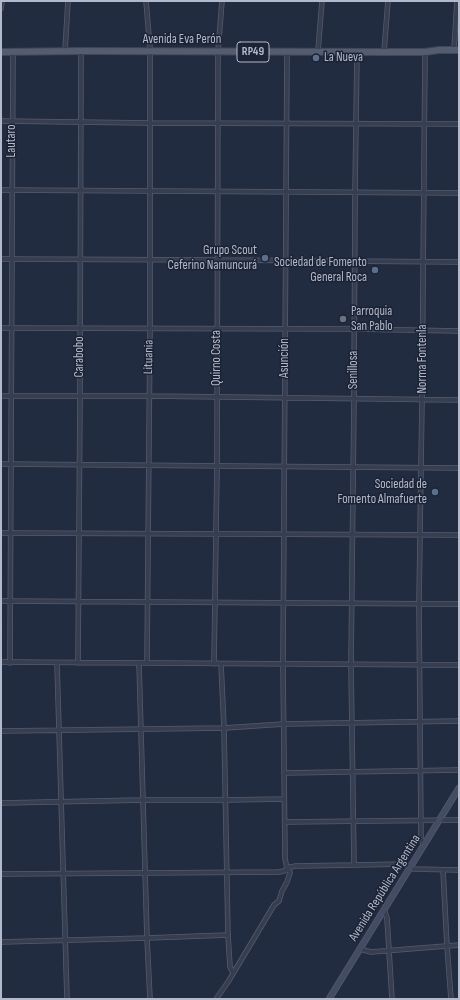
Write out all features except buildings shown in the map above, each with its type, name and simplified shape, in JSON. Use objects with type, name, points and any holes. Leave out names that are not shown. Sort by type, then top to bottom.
[{"type":"main road","name":"Avenida Eva Perón","points":[[1,52],[425,52],[456,50]]},
{"type":"main road","name":"Avenida República Argentina","points":[[329,999],[459,788]]},
{"type":"street","points":[[1,9],[2,1]]},
{"type":"street","points":[[65,51],[68,1]]},
{"type":"street","name":"Lituania","points":[[146,1],[149,51],[150,328],[147,663]]},
{"type":"street","name":"Quirno Costa","points":[[214,664],[217,466],[218,52],[222,1]]},
{"type":"street","points":[[318,52],[322,1]]},
{"type":"street","points":[[384,52],[388,1]]},
{"type":"street","points":[[456,50],[457,1]]},
{"type":"street","name":"Carabobo","points":[[78,663],[81,51]]},
{"type":"street","name":"Lautaro","points":[[10,662],[13,52]]},
{"type":"street","name":"Asunción","points":[[233,974],[274,906],[279,901],[290,873],[287,869],[285,858],[283,664],[287,52]]},
{"type":"street","name":"Senillosa","points":[[354,865],[351,665],[355,261],[354,192],[357,52]]},
{"type":"street","name":"Norma Fontenla","points":[[424,846],[421,838],[420,536],[425,52]]},
{"type":"street","points":[[1,121],[218,124],[459,124]]},
{"type":"street","points":[[1,190],[459,193]]},
{"type":"street","points":[[1,259],[459,262]]},
{"type":"street","points":[[1,328],[354,329],[459,331]]},
{"type":"street","points":[[1,396],[149,396],[459,400]]},
{"type":"street","points":[[1,464],[459,468]]},
{"type":"street","points":[[1,533],[459,536]]},
{"type":"street","points":[[1,601],[459,604]]},
{"type":"street","points":[[1,662],[459,665]]},
{"type":"street","points":[[57,663],[67,999]]},
{"type":"street","points":[[139,663],[150,999]]},
{"type":"street","points":[[216,999],[233,974],[230,967],[228,935],[226,800],[221,664]]},
{"type":"street","points":[[1,731],[224,728],[284,724],[459,721]]},
{"type":"street","points":[[284,773],[459,770]]},
{"type":"street","points":[[1,803],[284,799]]},
{"type":"street","points":[[285,822],[459,820]]},
{"type":"street","points":[[1,874],[279,872],[296,866],[404,864],[414,869],[459,870]]},
{"type":"street","points":[[443,870],[451,999]]},
{"type":"street","points":[[384,909],[387,918],[392,999]]},
{"type":"street","points":[[1,942],[228,935]]},
{"type":"street","points":[[360,949],[371,952],[459,945]]},
{"type":"place","name":"La Nueva","points":[[316,58]]},
{"type":"place","name":"Grupo Scout Ceferino Namuncurá","points":[[265,258]]},
{"type":"place","name":"Sociedad de Fomento General Roca","points":[[375,270]]},
{"type":"place","name":"Parroquia San Pablo","points":[[343,319]]},
{"type":"place","name":"Sociedad de Fomento Almafuerte","points":[[435,492]]}]
